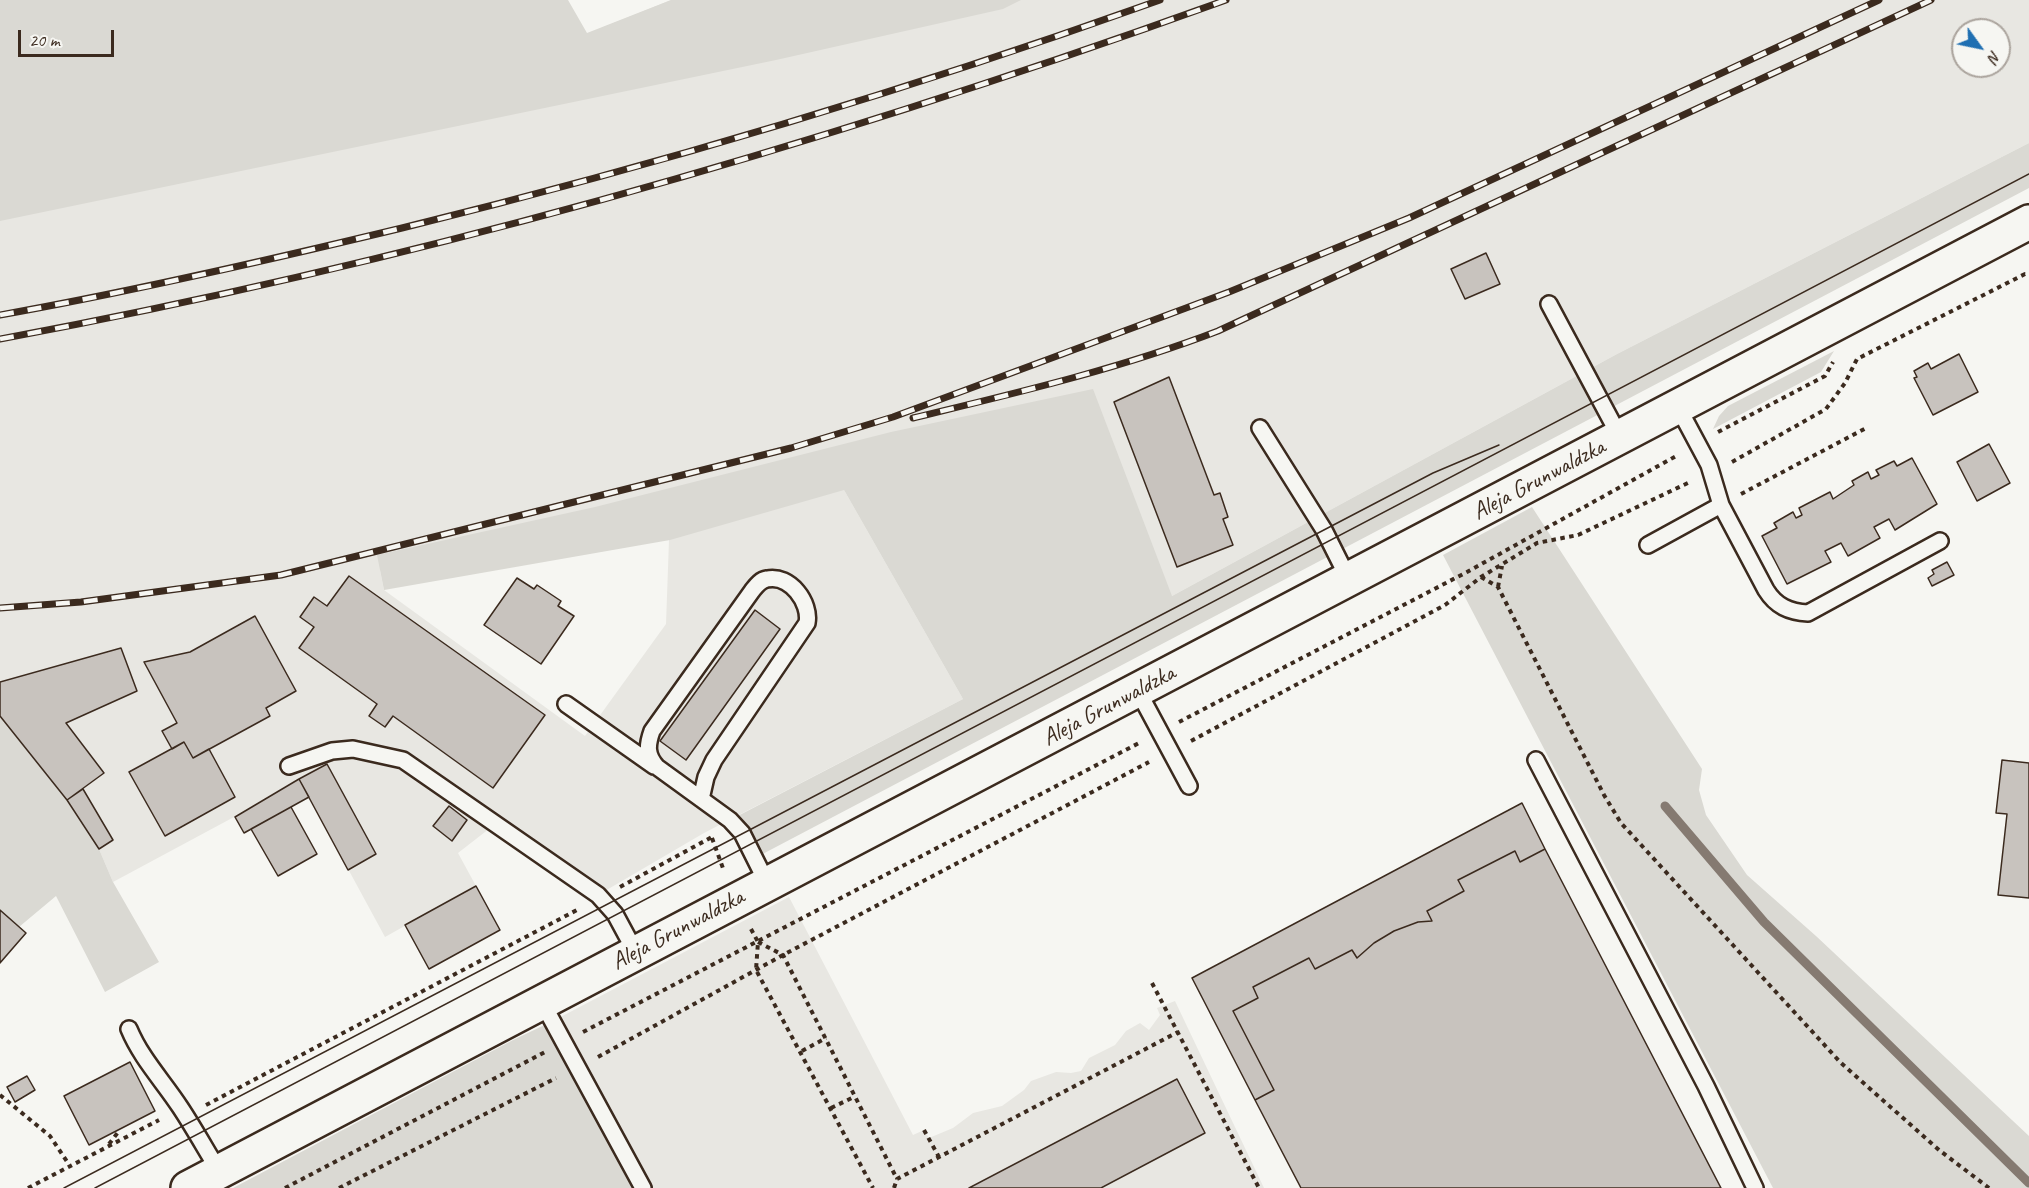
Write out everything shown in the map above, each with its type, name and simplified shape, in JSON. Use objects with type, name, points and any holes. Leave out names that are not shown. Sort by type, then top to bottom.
[{"type":"main road","name":"Aleja Grunwaldzka","points":[[188,1188],[2029,222]]},
{"type":"lane","points":[[1549,304],[1620,437]]},
{"type":"lane","points":[[1678,407],[1711,472],[1721,505],[1772,600],[1797,613],[1808,613],[1940,542]]},
{"type":"lane","points":[[1260,428],[1324,530],[1350,580]]},
{"type":"lane","points":[[1648,545],[1721,505]]},
{"type":"lane","points":[[657,767],[648,752],[652,730],[752,591],[761,581],[769,578],[793,588],[805,601],[810,611],[807,622],[714,760],[706,777],[701,799]]},
{"type":"lane","points":[[1138,691],[1189,786]]},
{"type":"lane","points":[[566,704],[701,799],[742,833],[767,883]]},
{"type":"lane","points":[[288,766],[332,751],[353,749],[403,760],[600,897],[615,914],[636,953]]},
{"type":"lane","points":[[1536,760],[1706,1086],[1755,1188]]},
{"type":"lane","points":[[542,1002],[644,1188]]},
{"type":"lane","points":[[129,1029],[163,1087],[184,1114],[219,1171]]},
{"type":"path","points":[[1181,746],[1445,605],[1481,577],[1537,543],[1578,536],[1711,472],[1826,409],[1845,383],[1857,359],[1977,296],[2029,274]]},
{"type":"path","points":[[285,1188],[1467,572],[1698,443],[1825,376]]},
{"type":"path","points":[[1736,497],[1868,427]]},
{"type":"path","points":[[1498,587],[1502,566]]},
{"type":"path","points":[[1481,577],[1498,587],[1604,795],[1621,823],[1841,1063],[1939,1150],[1989,1188]]},
{"type":"path","points":[[339,1188],[579,1067],[783,955],[1150,761]]},
{"type":"path","points":[[28,1188],[155,1121],[198,1110],[712,837]]},
{"type":"path","points":[[758,942],[783,955],[897,1179]]},
{"type":"path","points":[[758,942],[756,970],[802,1051],[873,1188]]},
{"type":"path","points":[[1152,983],[1259,1188]]},
{"type":"path","points":[[894,1188],[897,1179],[1178,1032]]},
{"type":"path","points":[[802,1051],[826,1038]]},
{"type":"path","points":[[0,1095],[50,1136],[70,1166]]},
{"type":"path","points":[[831,1108],[854,1096]]},
{"type":"path","points":[[924,1130],[939,1157]]},
{"type":"path","points":[[107,1147],[119,1131]]},
{"type":"shaded area","points":[[0,0],[568,0],[587,33],[671,0],[1021,0],[1003,9],[776,60],[0,221]]},
{"type":"shaded area","points":[[671,0],[2029,0],[2029,143],[1617,354],[1172,596],[844,490],[963,699],[704,833],[598,895],[494,825],[458,853],[476,886],[385,937],[309,797],[244,833],[234,817],[113,882],[99,849],[67,800],[0,716],[0,193],[390,113]],"holes":[[[669,540],[666,624],[585,736],[384,590],[380,570]]]},
{"type":"shaded area","points":[[2029,143],[2029,188],[755,858],[730,820],[963,699],[844,490],[670,540],[384,590],[377,555],[595,507],[891,432],[1093,389],[1172,596],[1617,354]]},
{"type":"shaded area","points":[[1834,351],[1821,372],[1713,429],[1719,416],[1728,406]]},
{"type":"shaded area","points":[[1532,507],[1702,769],[1699,790],[1706,815],[1747,875],[1816,936],[2029,1136],[2029,1188],[1773,1188],[1443,555]]},
{"type":"shaded area","points":[[0,716],[67,800],[99,849],[113,882],[159,962],[105,992],[56,896],[19,927],[0,910]]},
{"type":"shaded area","points":[[789,897],[913,1135],[924,1130],[929,1138],[953,1128],[973,1113],[1002,1106],[1024,1090],[1031,1081],[1056,1072],[1081,1071],[1089,1058],[1115,1045],[1126,1031],[1140,1023],[1149,1030],[1160,1015],[1157,1008],[1175,1001],[1264,1188],[643,1188],[553,1021]]},
{"type":"shaded area","points":[[553,1021],[643,1188],[233,1188],[513,1040]]},
{"type":"building","points":[[1486,253],[1500,284],[1465,299],[1451,269]]},
{"type":"building","points":[[1959,354],[1978,392],[1933,415],[1914,378],[1917,377],[1914,371],[1928,363],[1931,369]]},
{"type":"building","points":[[1169,377],[1214,495],[1220,493],[1228,517],[1223,519],[1233,545],[1177,567],[1114,402]]},
{"type":"building","points":[[1989,444],[2010,483],[1977,501],[1957,462]]},
{"type":"building","points":[[1912,458],[1937,504],[1895,530],[1889,519],[1874,527],[1880,538],[1848,556],[1841,543],[1825,551],[1831,562],[1787,584],[1762,536],[1777,528],[1774,523],[1793,512],[1796,518],[1802,515],[1799,508],[1830,492],[1833,499],[1854,485],[1852,481],[1868,472],[1871,479],[1879,475],[1876,470],[1894,461],[1897,466]]},
{"type":"building","points":[[1947,562],[1954,575],[1932,586],[1928,578],[1934,574],[1932,570]]},
{"type":"building","points":[[349,576],[545,715],[493,788],[393,716],[385,727],[369,716],[377,704],[299,648],[314,627],[300,617],[314,597],[327,606]]},
{"type":"building","points":[[517,578],[534,589],[537,585],[561,601],[558,606],[574,616],[541,664],[484,625]]},
{"type":"building","points":[[755,610],[780,629],[686,760],[660,741]]},
{"type":"building","points":[[255,616],[296,691],[266,708],[270,716],[193,758],[184,742],[172,749],[162,731],[177,723],[144,662],[190,652]]},
{"type":"building","points":[[121,648],[137,691],[66,723],[104,773],[67,800],[0,716],[0,682]]},
{"type":"building","points":[[184,742],[193,758],[209,749],[235,797],[165,836],[129,772]]},
{"type":"building","points":[[2002,760],[2029,763],[2029,898],[1998,895],[2007,814],[1996,813]]},
{"type":"building","points":[[327,764],[376,854],[348,870],[299,779]]},
{"type":"building","points":[[299,779],[309,797],[244,833],[235,817]]},
{"type":"building","points":[[83,789],[113,840],[99,849],[67,800]]},
{"type":"building","points":[[1522,803],[1545,849],[1520,862],[1515,851],[1458,880],[1464,891],[1427,911],[1432,921],[1418,922],[1394,931],[1374,943],[1357,958],[1352,950],[1315,969],[1309,958],[1253,987],[1258,998],[1233,1011],[1274,1090],[1255,1100],[1192,978]]},
{"type":"building","points":[[449,806],[467,820],[452,841],[433,826]]},
{"type":"building","points":[[291,807],[317,854],[278,876],[251,829]]},
{"type":"building","points":[[1545,849],[1721,1188],[1301,1188],[1255,1100],[1274,1090],[1233,1011],[1258,998],[1253,987],[1309,958],[1315,969],[1352,950],[1357,958],[1374,943],[1394,931],[1418,922],[1432,921],[1427,911],[1464,891],[1458,880],[1515,851],[1520,862]]},
{"type":"building","points":[[476,886],[500,930],[429,969],[405,925]]},
{"type":"building","points":[[0,910],[26,933],[0,963]]},
{"type":"building","points":[[130,1062],[155,1111],[89,1145],[64,1096]]},
{"type":"building","points":[[27,1076],[35,1090],[15,1102],[7,1087]]},
{"type":"building","points":[[1177,1079],[1205,1133],[1101,1188],[969,1188]]},
{"type":"waterway","points":[[1665,806],[1764,922],[2029,1183]]},
{"type":"tram line","points":[[95,1188],[2029,174]]},
{"type":"tram line","points":[[64,1188],[1433,473],[1499,445]]},
{"type":"railway","points":[[0,315],[101,296],[252,263],[402,228],[594,178],[879,95],[1160,0]]},
{"type":"railway","points":[[0,339],[312,274],[620,195],[925,103],[1226,0]]},
{"type":"railway","points":[[0,608],[81,602],[281,575],[791,448],[893,417],[1229,292],[1409,218],[1879,0]]},
{"type":"railway","points":[[913,418],[1105,369],[1218,331],[1931,0]]}]
